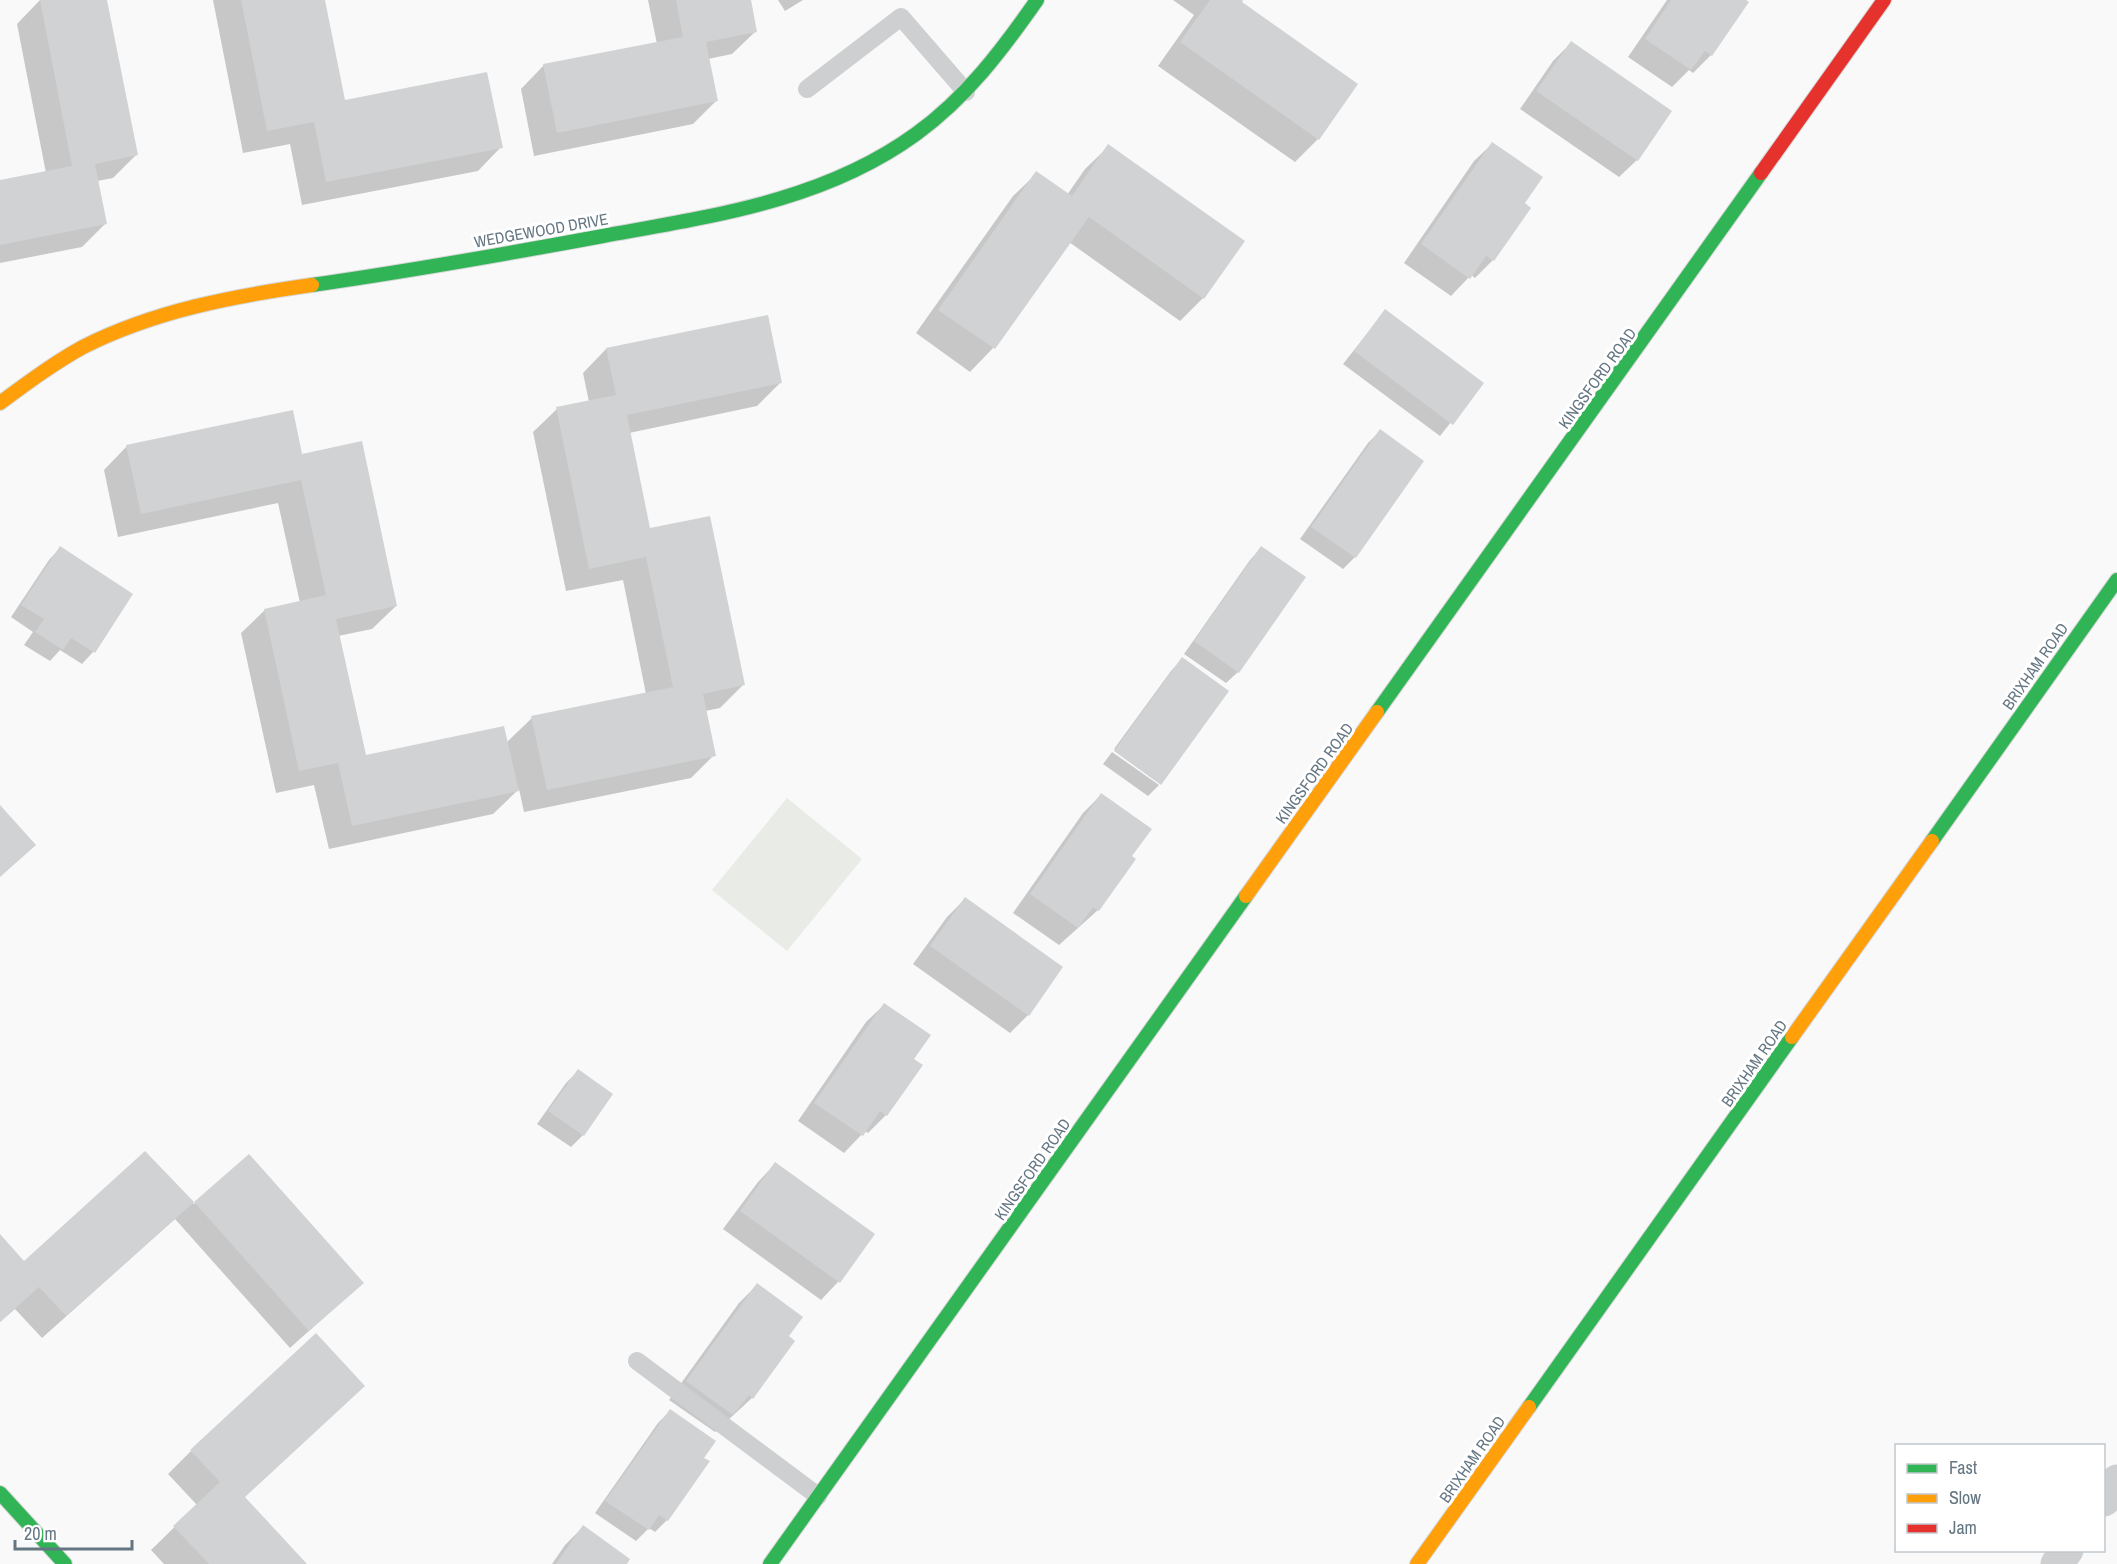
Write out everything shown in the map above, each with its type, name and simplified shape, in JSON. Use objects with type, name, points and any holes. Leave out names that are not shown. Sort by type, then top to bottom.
[{"type":"street","name":"WEDGEWOOD DRIVE","points":[[0,403],[51,365],[78,350],[129,326],[182,308],[232,296],[375,276],[561,244],[758,207],[807,192],[857,171],[915,135],[966,92],[994,62],[1037,0]]},
{"type":"street","name":"KINGSFORD ROAD","points":[[770,1564],[1884,0]]},
{"type":"street","name":"BRIXHAM ROAD","points":[[1417,1564],[2117,580]]},
{"type":"street","points":[[2105,1497],[2117,1481]]},
{"type":"street","points":[[0,1493],[65,1564]]},
{"type":"street","points":[[2057,1564],[2066,1552]]},
{"type":"lane","points":[[807,89],[902,16],[966,92]]},
{"type":"lane","points":[[637,1361],[818,1496]]},
{"type":"shaded area","points":[[787,798],[862,859],[787,951],[712,890]]},
{"type":"building","points":[[40,0],[107,0],[138,155],[95,164],[107,224],[0,245],[0,180],[72,166]]},
{"type":"building","points":[[241,0],[325,0],[345,100],[487,72],[503,148],[326,182],[314,122],[267,131]]},
{"type":"building","points":[[676,0],[751,0],[757,32],[706,42],[718,101],[557,133],[543,64],[683,37]]},
{"type":"building","points":[[1210,0],[1243,0],[1242,2],[1358,84],[1319,140],[1180,42]]},
{"type":"building","points":[[1671,0],[1746,0],[1749,2],[1712,56],[1705,51],[1691,70],[1645,39]]},
{"type":"building","points":[[1571,41],[1672,111],[1638,161],[1536,91]]},
{"type":"building","points":[[1492,142],[1543,177],[1525,203],[1531,208],[1494,261],[1486,256],[1470,279],[1421,244]]},
{"type":"building","points":[[1108,144],[1245,241],[1204,299],[1089,217],[995,349],[938,310],[1036,171],[1072,196]]},
{"type":"building","points":[[1385,309],[1484,383],[1453,425],[1354,351]]},
{"type":"building","points":[[768,315],[782,383],[627,415],[650,528],[710,516],[745,685],[703,694],[716,756],[547,790],[531,716],[673,687],[646,557],[589,569],[556,407],[616,395],[606,348]]},
{"type":"building","points":[[293,410],[302,454],[362,441],[397,606],[336,619],[366,755],[504,726],[519,791],[352,826],[338,763],[299,771],[264,609],[326,595],[301,480],[141,514],[126,445]]},
{"type":"building","points":[[1380,429],[1424,461],[1356,558],[1311,527]]},
{"type":"building","points":[[60,546],[133,594],[95,653],[71,638],[63,650],[35,632],[44,619],[21,605]]},
{"type":"building","points":[[1261,546],[1306,577],[1239,673],[1194,641]]},
{"type":"building","points":[[1182,657],[1229,691],[1161,785],[1114,751]]},
{"type":"building","points":[[1101,793],[1152,829],[1132,856],[1136,859],[1099,911],[1093,907],[1078,928],[1030,894]]},
{"type":"building","points":[[0,805],[36,845],[0,877]]},
{"type":"building","points":[[965,897],[1063,967],[1029,1016],[930,946]]},
{"type":"building","points":[[884,1003],[931,1035],[914,1059],[923,1065],[887,1116],[880,1111],[863,1136],[814,1103]]},
{"type":"building","points":[[578,1069],[613,1094],[584,1136],[548,1111]]},
{"type":"building","points":[[145,1151],[194,1202],[66,1316],[39,1287],[0,1322],[0,1234],[24,1261]]},
{"type":"building","points":[[249,1154],[364,1283],[309,1331],[194,1202]]},
{"type":"building","points":[[775,1162],[875,1234],[840,1283],[740,1211]]},
{"type":"building","points":[[757,1283],[803,1317],[789,1336],[795,1341],[753,1399],[749,1395],[733,1415],[686,1381]]},
{"type":"building","points":[[316,1333],[365,1386],[245,1497],[307,1564],[209,1564],[173,1526],[220,1482],[190,1450]]},
{"type":"building","points":[[670,1409],[716,1441],[704,1458],[710,1461],[668,1521],[659,1515],[649,1530],[605,1501]]},
{"type":"building","points":[[583,1525],[630,1559],[627,1564],[556,1564]]},
{"type":"traffic: fast","points":[[312,285],[458,262],[726,213],[766,203],[844,175],[881,157],[916,134],[951,105],[997,55],[1037,0]]},
{"type":"traffic: fast","points":[[1377,712],[1761,173]]},
{"type":"traffic: fast","points":[[1932,841],[2117,580]]},
{"type":"traffic: fast","points":[[770,1564],[1246,896]]},
{"type":"traffic: fast","points":[[1529,1407],[1792,1037]]},
{"type":"traffic: fast","points":[[0,1493],[65,1564]]},
{"type":"traffic: slow","points":[[0,403],[72,353],[110,334],[166,314],[194,307],[253,294],[312,285]]},
{"type":"traffic: slow","points":[[1246,896],[1377,712]]},
{"type":"traffic: slow","points":[[1792,1037],[1932,841]]},
{"type":"traffic: slow","points":[[1417,1564],[1529,1407]]},
{"type":"traffic: jam","points":[[1761,173],[1884,0]]}]
